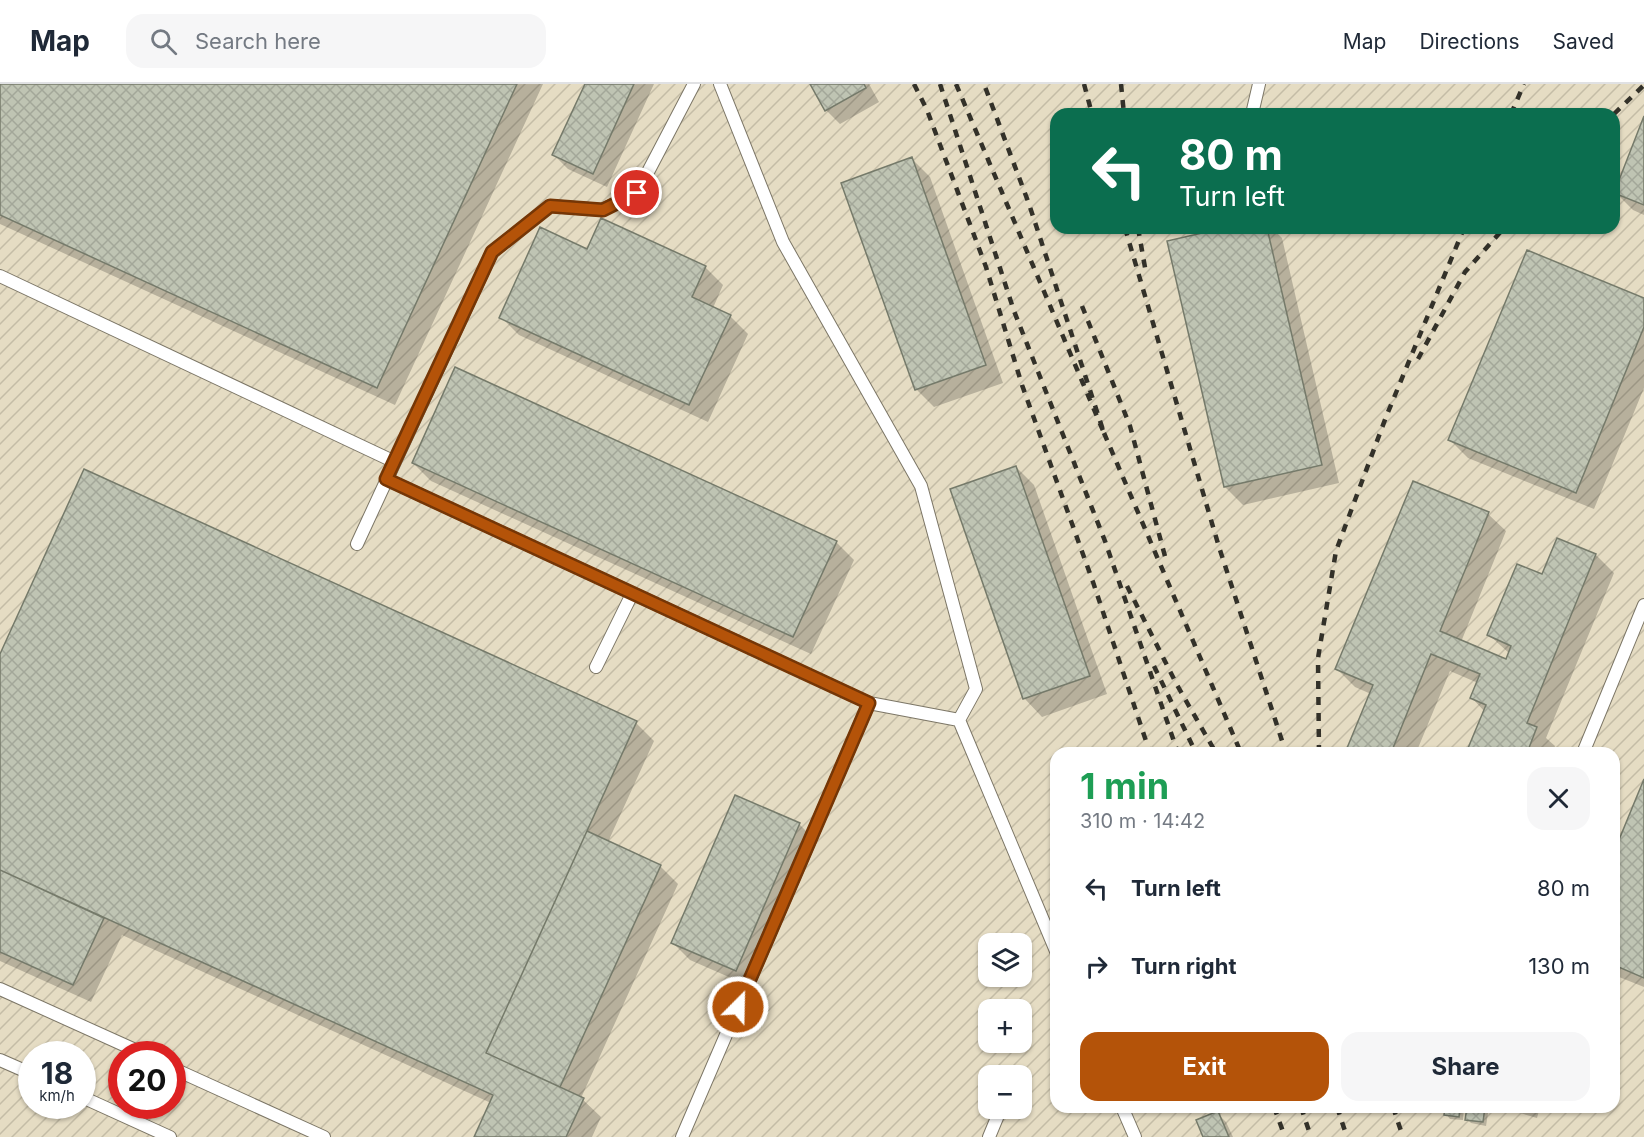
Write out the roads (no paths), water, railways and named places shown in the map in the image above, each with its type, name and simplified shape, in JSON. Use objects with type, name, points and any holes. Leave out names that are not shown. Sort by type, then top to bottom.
[{"type":"lane","points":[[357,544],[492,252],[550,206],[603,210],[637,193],[694,84]]},
{"type":"lane","points":[[720,84],[783,242],[921,486],[976,689],[959,720]]},
{"type":"lane","points":[[1253,108],[1259,84]]},
{"type":"lane","points":[[0,276],[395,462]]},
{"type":"lane","points":[[386,479],[869,703],[959,720]]},
{"type":"lane","points":[[596,667],[632,594]]},
{"type":"lane","points":[[1585,747],[1644,605]]},
{"type":"lane","points":[[682,1137],[869,703]]},
{"type":"lane","points":[[959,720],[1050,937]]},
{"type":"lane","points":[[0,988],[116,1041]]},
{"type":"lane","points":[[0,1060],[18,1068]]},
{"type":"lane","points":[[186,1074],[324,1137]]},
{"type":"lane","points":[[96,1103],[170,1137]]},
{"type":"lane","points":[[1125,1113],[1135,1137]]},
{"type":"lane","points":[[989,1137],[996,1119]]},
{"type":"railway","points":[[914,84],[927,110],[986,267],[1022,385],[1093,582],[1148,747]]},
{"type":"railway","points":[[940,84],[1014,311],[1105,541],[1176,747]]},
{"type":"railway","points":[[956,84],[1104,433],[1029,204],[984,84]]},
{"type":"railway","points":[[1084,84],[1090,108]]},
{"type":"railway","points":[[1121,84],[1123,108]]},
{"type":"railway","points":[[1514,108],[1524,84]]},
{"type":"railway","points":[[1620,108],[1644,85]]},
{"type":"railway","points":[[1127,234],[1219,547],[1284,747]]},
{"type":"railway","points":[[1139,234],[1146,273]]},
{"type":"railway","points":[[1319,747],[1318,658],[1336,551],[1386,417],[1462,234]]},
{"type":"railway","points":[[1418,359],[1465,272],[1499,234]]},
{"type":"railway","points":[[1082,306],[1130,426],[1166,560]]},
{"type":"railway","points":[[1104,433],[1238,747]]},
{"type":"railway","points":[[1127,586],[1177,685],[1213,747]]},
{"type":"railway","points":[[1154,666],[1193,747]]},
{"type":"railway","points":[[1276,1113],[1285,1137]]},
{"type":"railway","points":[[1303,1113],[1311,1137]]},
{"type":"railway","points":[[1339,1113],[1347,1137]]},
{"type":"railway","points":[[1395,1113],[1403,1137]]}]
